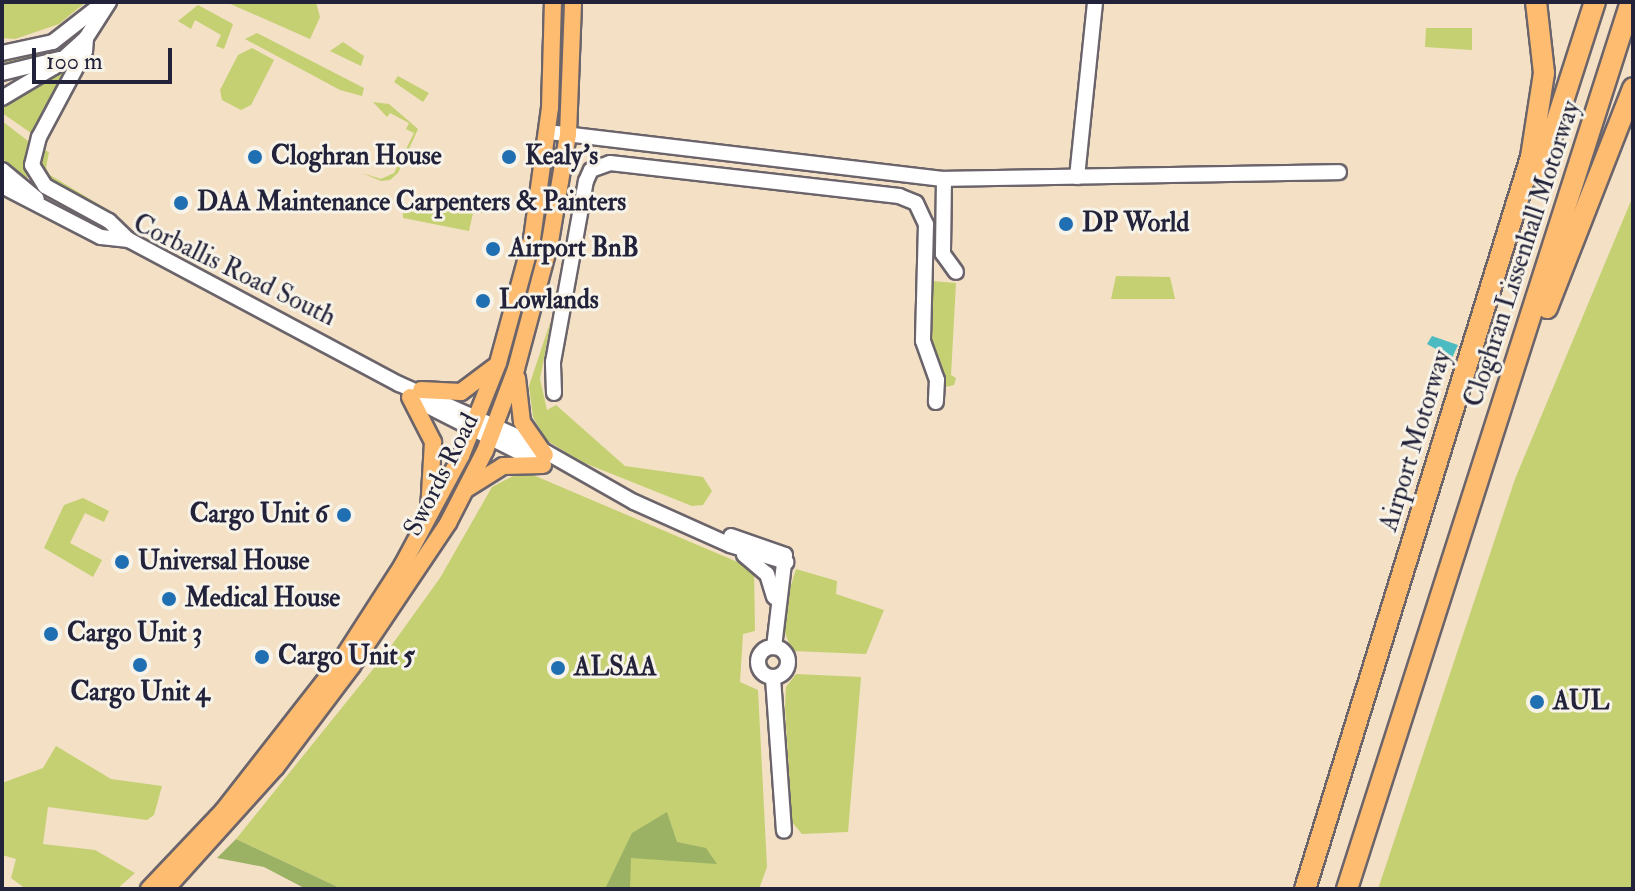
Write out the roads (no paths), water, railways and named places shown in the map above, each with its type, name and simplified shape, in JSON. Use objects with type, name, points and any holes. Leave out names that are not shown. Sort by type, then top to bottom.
[{"type":"highway","name":"Airport Motorway","points":[[1305,889],[1400,593],[1416,525],[1531,157],[1544,73],[1536,2]]},
{"type":"highway","name":"Cloghran Lissenhall Motorway","points":[[1400,593],[1595,2]]},
{"type":"highway","name":"Cloghran Lissenhall Motorway","points":[[1465,522],[1631,2]]},
{"type":"highway","points":[[1347,889],[1465,522],[1633,88]]},
{"type":"main road","name":"Swords Road","points":[[149,889],[223,811],[307,707],[370,618],[428,521],[474,425],[498,363],[526,266],[548,132],[553,2]]},
{"type":"main road","name":"Swords Road","points":[[166,889],[318,714],[420,566],[467,489],[516,369],[550,242],[568,134],[573,2]]},
{"type":"main road","points":[[428,521],[433,442],[410,390],[469,389],[498,363]]},
{"type":"main road","points":[[467,489],[503,466],[544,460],[522,422],[516,369]]},
{"type":"street","points":[[1077,177],[1095,2]]},
{"type":"street","points":[[102,5],[86,38],[85,51],[39,137],[32,165],[45,186],[109,221],[129,240]]},
{"type":"street","points":[[2,53],[53,42],[102,5]]},
{"type":"street","points":[[2,98],[35,82],[86,38]]},
{"type":"street","points":[[2,73],[64,58]]},
{"type":"street","points":[[548,132],[944,179],[1339,172]]},
{"type":"street","points":[[554,393],[553,362],[586,181],[591,170],[610,163],[899,196],[916,203],[926,224],[923,341],[937,380],[936,402]]},
{"type":"street","points":[[2,170],[45,209]]},
{"type":"street","points":[[944,179],[943,254],[956,272]]},
{"type":"street","name":"Corballis Road South","points":[[2,186],[101,237],[129,240],[544,460],[710,533]]},
{"type":"street","points":[[710,533],[767,574],[775,606]]},
{"type":"street","points":[[710,533],[778,548],[786,562],[775,606],[774,647],[788,661],[786,671],[773,678],[764,675],[757,662],[761,652],[774,647]]},
{"type":"street","points":[[730,545],[786,562]]},
{"type":"street","points":[[773,678],[784,831]]},
{"type":"water","points":[[1432,336],[1458,345],[1452,358],[1427,344]]},
{"type":"place","name":"Cloghran House","points":[[255,157]]},
{"type":"place","name":"Kealy’s","points":[[509,157]]},
{"type":"place","name":"DAA Maintenance Carpenters & Painters","points":[[181,203]]},
{"type":"place","name":"DP World","points":[[1066,224]]},
{"type":"place","name":"Airport BnB","points":[[493,249]]},
{"type":"place","name":"Lowlands","points":[[483,301]]},
{"type":"place","name":"Cargo Unit 6","points":[[344,515]]},
{"type":"place","name":"Universal House","points":[[122,562]]},
{"type":"place","name":"Medical House","points":[[169,599]]},
{"type":"place","name":"Cargo Unit 3","points":[[51,634]]},
{"type":"place","name":"Cargo Unit 5","points":[[262,657]]},
{"type":"place","name":"Cargo Unit 4","points":[[140,665]]},
{"type":"place","name":"ALSAA","points":[[558,668]]},
{"type":"place","name":"AUL","points":[[1537,702]]}]
